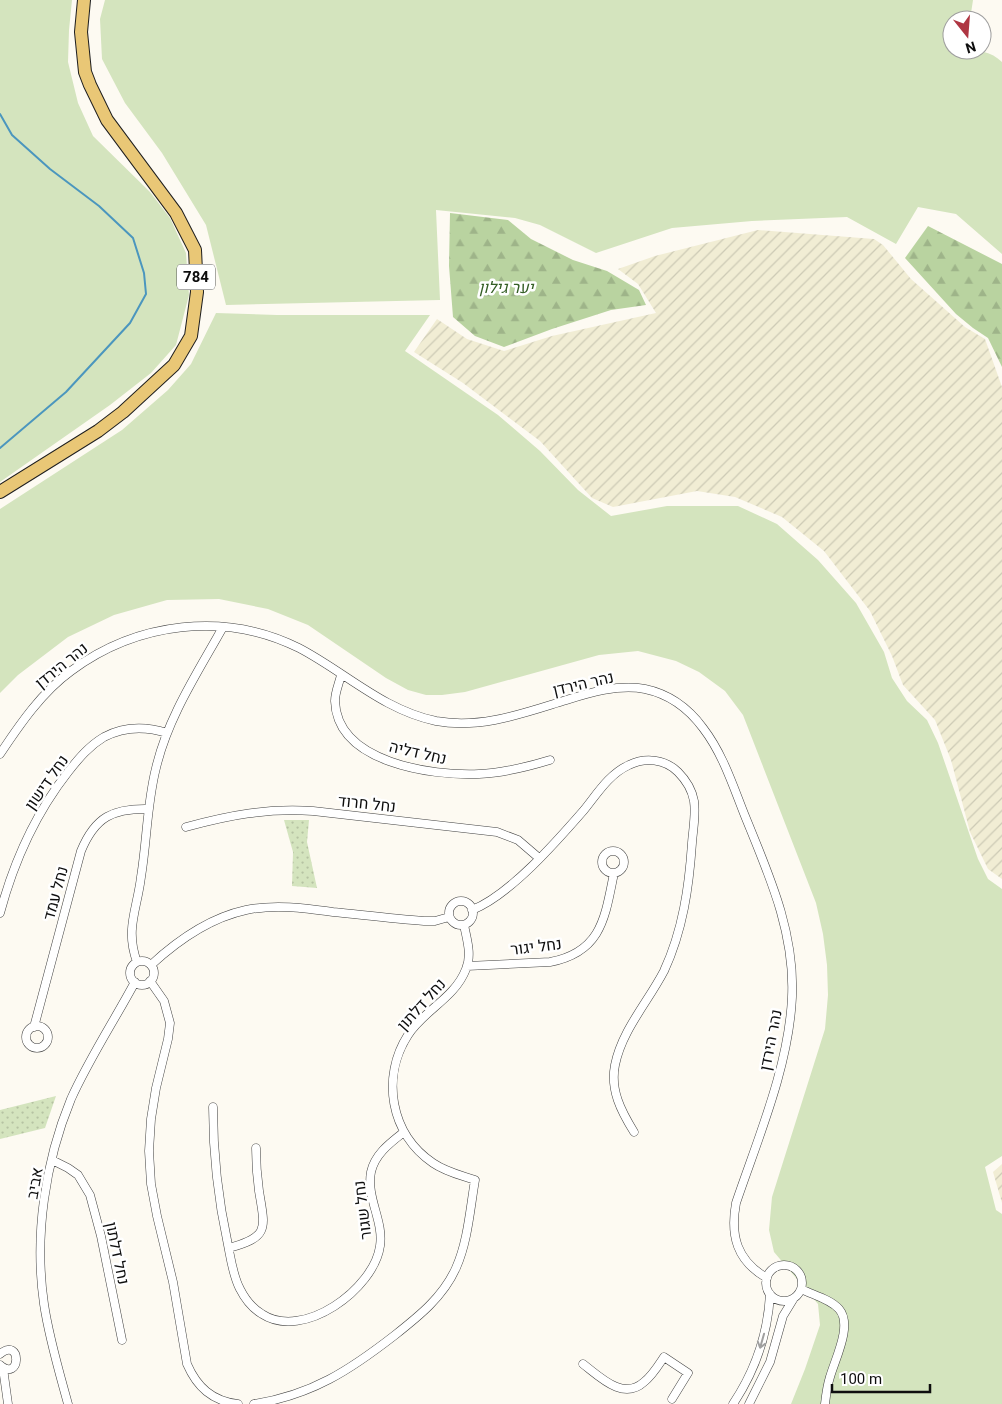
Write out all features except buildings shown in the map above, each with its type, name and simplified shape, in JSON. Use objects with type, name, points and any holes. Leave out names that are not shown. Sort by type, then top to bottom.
[{"type":"main road","name":"784","points":[[0,492],[98,431],[123,412],[174,365],[192,336],[197,292],[195,250],[176,213],[108,120],[84,72],[81,32],[84,0]]},
{"type":"street","name":"נהר הירדן","points":[[0,754],[40,700],[70,672],[102,651],[136,636],[170,628],[204,626],[237,628],[268,636],[291,645],[325,664],[372,695],[397,708],[415,715],[449,723],[476,724],[498,720],[598,691],[632,688],[656,692],[678,703],[704,729],[727,769],[782,912],[790,956],[792,996],[784,1051],[733,1217],[735,1236],[741,1253],[755,1270],[767,1278]]},
{"type":"street","points":[[137,962],[132,949],[130,930],[141,878],[148,809],[155,771],[167,733],[180,705],[223,627]]},
{"type":"street","name":"נחל דליה","points":[[342,676],[336,697],[338,715],[347,734],[356,744],[371,754],[409,767],[462,774],[515,769],[550,760]]},
{"type":"street","name":"נחל דישון","points":[[0,913],[18,857],[38,817],[63,779],[85,752],[106,736],[123,730],[152,728],[167,733]]},
{"type":"street","points":[[472,910],[501,893],[539,858],[615,774],[628,765],[654,760],[666,764],[684,778],[694,801],[694,814],[689,883],[683,916],[669,958],[628,1032],[615,1065],[615,1090],[618,1103],[634,1132]]},
{"type":"street","name":"נחל עמד","points":[[34,1027],[85,841],[95,826],[107,816],[129,809],[148,809]]},
{"type":"street","name":"נחל חרוד","points":[[186,826],[225,816],[256,811],[313,811],[496,832],[518,840],[539,858]]},
{"type":"street","name":"נחל יגור","points":[[467,966],[550,962],[566,958],[580,951],[593,939],[602,924],[614,873]]},
{"type":"street","points":[[457,902],[466,903],[472,910],[471,919],[464,924],[455,924],[449,917],[450,908],[457,902]]},
{"type":"street","points":[[150,965],[186,936],[204,925],[245,910],[268,907],[292,907],[424,921],[434,921],[449,917]]},
{"type":"street","points":[[464,924],[468,946],[467,966]]},
{"type":"street","points":[[144,961],[150,965],[154,973],[150,981],[144,985],[135,982],[131,978],[132,967],[137,962],[144,961]]},
{"type":"street","name":"נחל דלתון","points":[[254,1404],[303,1391],[338,1376],[362,1360],[429,1307],[446,1286],[459,1261],[465,1241],[475,1180],[452,1173],[432,1163],[416,1149],[404,1132],[396,1113],[392,1094],[393,1073],[398,1053],[409,1034],[454,988],[467,966]]},
{"type":"street","points":[[150,981],[164,1001],[170,1023],[154,1096],[150,1127],[149,1167],[153,1200],[171,1276],[189,1369],[197,1383],[204,1390],[221,1400],[238,1404]]},
{"type":"street","name":"אביב","points":[[68,1404],[49,1327],[42,1278],[44,1200],[62,1123],[72,1099],[82,1076],[135,982]]},
{"type":"street","name":"נחל שגור","points":[[213,1106],[216,1173],[229,1248],[239,1288],[254,1309],[274,1320],[295,1322],[311,1318],[325,1311],[361,1282],[375,1263],[380,1248],[381,1231],[371,1191],[371,1173],[382,1152],[404,1132]]},
{"type":"street","points":[[229,1248],[254,1239],[263,1226],[264,1215],[258,1185],[256,1148]]},
{"type":"street","name":"נחל דלתון","points":[[52,1160],[68,1168],[78,1176],[90,1195],[122,1340]]},
{"type":"street","points":[[733,1404],[749,1376],[760,1348],[769,1314],[770,1294],[766,1286],[767,1278],[776,1268],[782,1266],[790,1267],[800,1276],[800,1289],[782,1316],[770,1362],[749,1404]]},
{"type":"street","points":[[800,1289],[833,1305],[844,1319],[843,1335],[829,1378],[825,1404]]},
{"type":"street","points":[[770,1294],[781,1301],[794,1298]]},
{"type":"street","points":[[2,1349],[13,1352],[17,1360],[12,1368],[2,1367],[8,1404]]},
{"type":"street","points":[[583,1364],[614,1386],[628,1389],[636,1388],[643,1384],[664,1357],[688,1373],[672,1399]]},
{"type":"shaded area","points":[[758,230],[874,239],[883,245],[911,279],[965,327],[985,339],[1002,387],[1002,879],[988,869],[970,832],[951,760],[935,720],[903,685],[892,656],[870,611],[824,551],[782,517],[735,497],[697,491],[613,507],[592,498],[540,441],[463,383],[414,352],[437,319],[467,339],[504,351],[552,336],[656,313],[638,284],[618,269],[655,256]]},
{"type":"shaded area","points":[[1002,1164],[1002,1203],[993,1172]]},
{"type":"green space","points":[[0,0],[72,0],[68,62],[78,103],[93,136],[150,192],[170,218],[186,253],[189,295],[176,345],[151,373],[110,405],[0,482]]},
{"type":"green space","points":[[105,0],[973,0],[972,10],[942,10],[942,60],[992,60],[992,54],[1002,62],[1002,254],[956,214],[918,207],[896,244],[847,217],[752,221],[672,228],[596,253],[540,225],[515,218],[436,210],[440,300],[226,305],[206,225],[162,153],[125,103],[102,59],[100,19]]},
{"type":"green space","name":"יער גילון","points":[[450,213],[508,220],[531,239],[573,260],[607,271],[639,290],[646,305],[611,310],[504,347],[475,336],[453,317],[449,266]]},
{"type":"green space","points":[[928,226],[1002,264],[1002,367],[988,338],[956,314],[905,258]]},
{"type":"green space","points":[[216,313],[430,315],[405,351],[498,415],[540,451],[578,490],[611,516],[667,506],[738,506],[777,524],[818,560],[856,603],[884,652],[892,678],[907,701],[927,720],[938,743],[978,859],[988,879],[1002,889],[1002,1156],[985,1167],[996,1210],[1002,1214],[1002,1404],[791,1404],[820,1325],[818,1304],[774,1252],[769,1230],[772,1197],[825,1029],[828,995],[827,965],[816,903],[743,715],[725,691],[699,672],[676,661],[638,651],[599,655],[465,692],[426,695],[408,690],[386,678],[308,625],[268,609],[219,599],[167,600],[114,615],[68,637],[18,675],[0,693],[0,509],[122,430],[168,390],[191,364]]},
{"type":"green space","points":[[284,820],[309,820],[307,842],[317,888],[292,886],[293,852]]},
{"type":"green space","points":[[56,1096],[45,1128],[0,1139],[0,1110]]},
{"type":"waterway","points":[[0,114],[12,135],[50,169],[99,206],[133,238],[144,273],[146,294],[130,323],[66,392],[0,448]]}]
